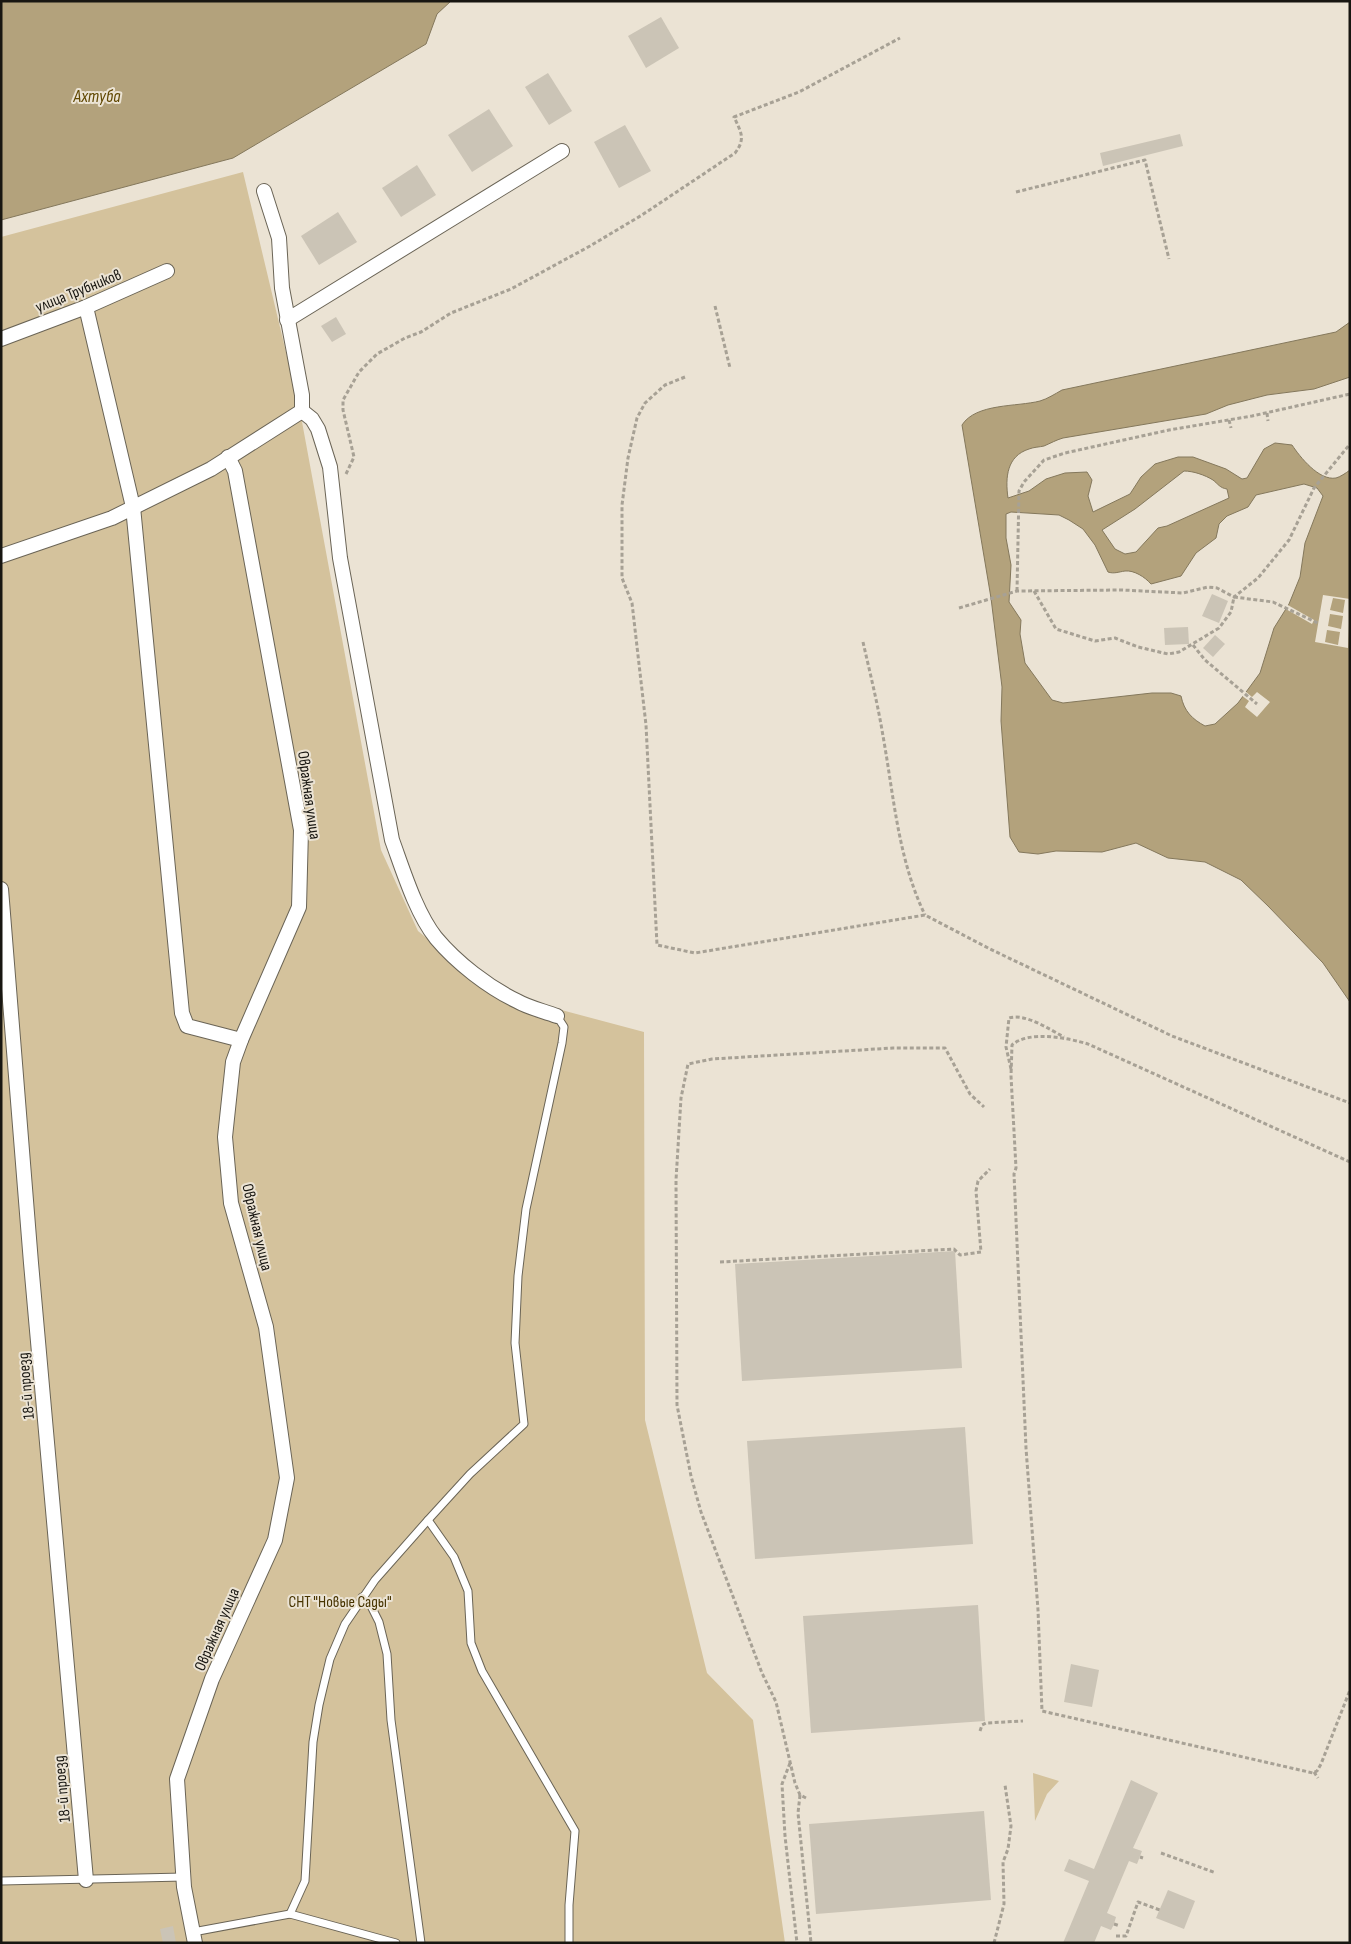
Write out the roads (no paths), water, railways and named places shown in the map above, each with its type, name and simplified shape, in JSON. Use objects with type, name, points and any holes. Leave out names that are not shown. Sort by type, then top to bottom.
[{"type":"street","points":[[287,320],[562,151]]},
{"type":"street","points":[[1,556],[112,518],[211,469],[302,411],[304,404],[282,288],[279,238],[264,191]]},
{"type":"street","name":"улица Трубников","points":[[1,339],[86,307],[167,271]]},
{"type":"street","points":[[86,307],[133,507],[182,1014],[187,1026],[241,1040]]},
{"type":"street","points":[[302,411],[312,419],[318,429],[334,484],[340,558],[392,840],[422,915],[436,937],[458,960],[485,981],[512,999],[557,1016]]},
{"type":"street","name":"Овражная улица","points":[[194,1938],[184,1877],[177,1779],[212,1679],[275,1540],[287,1478],[266,1327],[231,1203],[225,1138],[233,1062],[299,907],[301,830],[237,480],[228,457]]},
{"type":"street","name":"18-й проезд","points":[[1,889],[31,1263],[86,1880]]},
{"type":"lane","points":[[290,1914],[305,1881],[313,1742],[319,1705],[330,1659],[345,1624],[362,1597],[428,1520],[470,1474],[524,1424],[515,1343],[518,1276],[526,1209],[562,1043],[564,1027],[557,1016]]},
{"type":"lane","points":[[428,1520],[454,1557],[468,1591],[471,1643],[482,1671],[575,1831],[569,1905],[569,1943]]},
{"type":"lane","points":[[362,1597],[370,1604],[379,1622],[387,1654],[390,1720],[421,1943]]},
{"type":"lane","points":[[1,1881],[184,1877]]},
{"type":"lane","points":[[194,1938],[290,1914],[396,1943]]},
{"type":"water","name":"Ахтуба","points":[[1,1],[451,1],[437,14],[426,44],[233,158],[1,220]]},
{"type":"water","points":[[1350,322],[1350,377],[1314,389],[1267,395],[1228,405],[1206,414],[1063,438],[1022,452],[1016,457],[1009,468],[1007,482],[1008,498],[1029,491],[1046,479],[1065,473],[1087,472],[1092,480],[1088,496],[1093,512],[1130,494],[1141,477],[1155,464],[1178,457],[1193,457],[1226,469],[1242,479],[1247,478],[1264,449],[1275,443],[1292,445],[1311,467],[1323,476],[1336,478],[1350,470],[1350,1002],[1323,963],[1268,906],[1241,880],[1205,862],[1168,858],[1136,843],[1102,852],[1056,851],[1038,854],[1019,852],[1010,837],[1001,721],[1002,687],[991,598],[962,425],[968,418],[987,409],[1040,401],[1062,390],[1336,332]],"holes":[[[1184,471],[1206,476],[1213,480],[1221,487],[1227,489],[1229,498],[1167,526],[1158,528],[1136,552],[1125,554],[1115,549],[1102,530],[1135,509]],[[1304,484],[1317,488],[1323,496],[1305,543],[1300,577],[1289,604],[1274,628],[1260,673],[1238,703],[1215,724],[1205,726],[1196,720],[1186,710],[1181,696],[1171,693],[1152,693],[1063,703],[1052,700],[1025,663],[1020,634],[1021,620],[1009,602],[1011,565],[1006,538],[1006,514],[1011,512],[1059,515],[1083,529],[1095,545],[1108,572],[1125,571],[1136,573],[1151,584],[1181,576],[1196,553],[1216,538],[1219,524],[1227,516],[1248,507],[1256,495]]]},
{"type":"park label","name":"СНТ \"Новые Сады\"","points":[[340,1601]]}]
